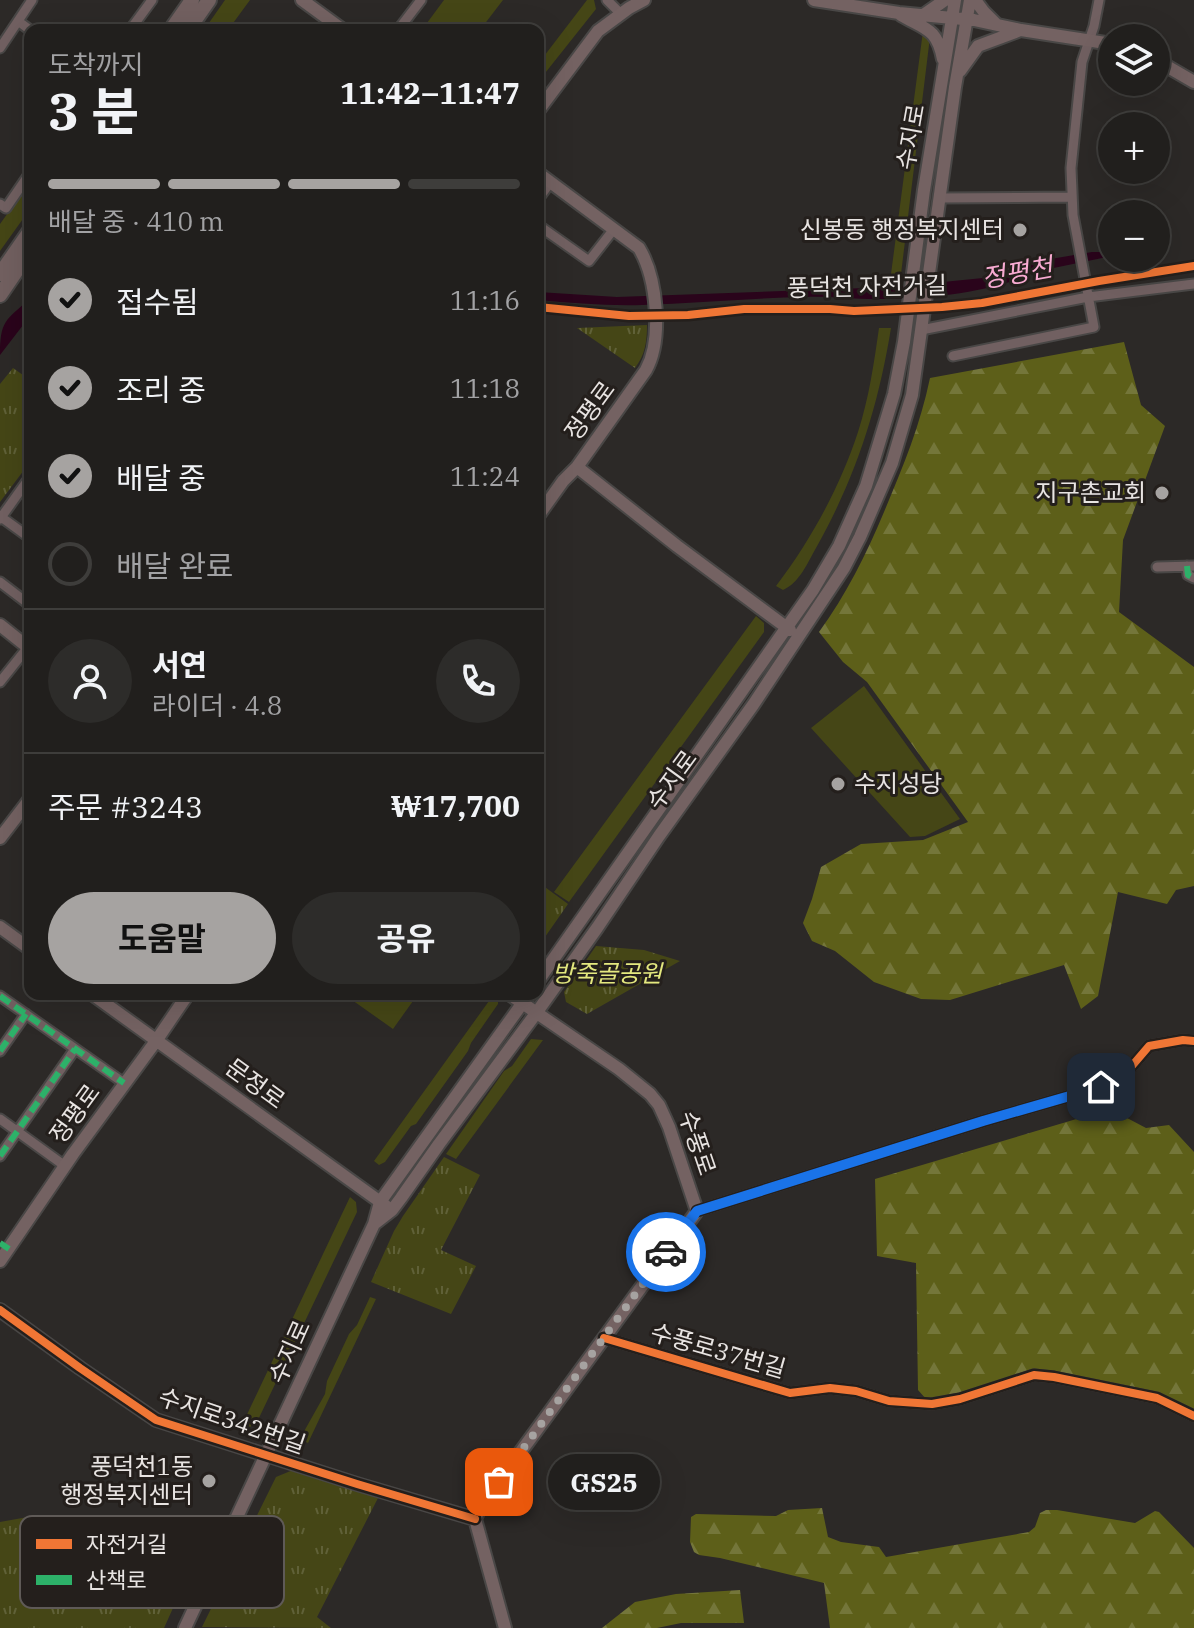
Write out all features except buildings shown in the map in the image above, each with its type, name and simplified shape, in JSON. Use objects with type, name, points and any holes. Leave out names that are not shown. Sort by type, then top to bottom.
[{"type":"main road","points":[[175,24],[192,0]]},
{"type":"main road","points":[[192,24],[209,0]]},
{"type":"main road","points":[[302,0],[335,24]]},
{"type":"main road","points":[[544,103],[598,31],[644,0]]},
{"type":"main road","points":[[814,0],[1098,42]]},
{"type":"main road","points":[[922,16],[945,0]]},
{"type":"main road","name":"수지로","points":[[544,973],[813,590],[839,546],[866,486],[894,394],[955,0]]},
{"type":"main road","points":[[972,0],[997,25]]},
{"type":"main road","name":"수지로","points":[[374,1224],[392,1210],[597,928],[799,636],[844,568],[868,520],[892,463],[912,395],[956,77],[972,0]]},
{"type":"main road","points":[[899,13],[935,35],[945,69]]},
{"type":"main road","points":[[956,77],[978,46],[1021,30]]},
{"type":"main road","points":[[1170,68],[1194,82]]},
{"type":"main road","points":[[544,178],[614,229]]},
{"type":"main road","name":"정평로","points":[[544,508],[577,467],[649,364],[654,346],[656,322],[648,266],[639,248],[614,229]]},
{"type":"main road","points":[[0,274],[24,240]]},
{"type":"main road","points":[[0,295],[24,260]]},
{"type":"main road","points":[[577,467],[799,636]]},
{"type":"main road","points":[[0,625],[24,644]]},
{"type":"main road","points":[[0,838],[24,810]]},
{"type":"main road","points":[[0,927],[24,945]]},
{"type":"main road","name":"문정로","points":[[100,1000],[392,1210]]},
{"type":"main road","name":"정평로","points":[[0,1261],[5,1246],[184,1000]]},
{"type":"main road","name":"수지로","points":[[238,1516],[374,1224],[380,1202],[525,1000]]},
{"type":"main road","name":"수풍로","points":[[475,1519],[481,1506],[697,1211],[659,1105],[643,1087],[564,1033],[537,1012],[528,1000]]},
{"type":"main road","name":"수지로342번길","points":[[0,1310],[149,1416],[164,1423],[475,1519]]},
{"type":"main road","points":[[475,1519],[505,1628]]},
{"type":"main road","name":"수지로","points":[[185,1628],[194,1608]]},
{"type":"street","points":[[134,24],[152,0]]},
{"type":"street","points":[[403,24],[421,0]]},
{"type":"street","points":[[607,0],[621,14]]},
{"type":"street","points":[[953,356],[1094,327],[1077,243],[1071,168],[1082,62],[1099,0]]},
{"type":"street","points":[[0,48],[31,1]]},
{"type":"street","points":[[18,21],[24,26]]},
{"type":"street","points":[[0,204],[6,208],[24,182]]},
{"type":"street","points":[[544,191],[550,183]]},
{"type":"street","points":[[939,198],[1071,197]]},
{"type":"street","points":[[544,229],[589,261],[614,229]]},
{"type":"street","points":[[921,325],[1087,292],[1194,284]]},
{"type":"street","points":[[24,485],[1,518],[24,534]]},
{"type":"street","points":[[1157,567],[1191,566],[1188,575],[1194,578]]},
{"type":"street","points":[[0,582],[24,600]]},
{"type":"street","points":[[0,682],[24,654]]},
{"type":"street","points":[[0,996],[124,1083]]},
{"type":"street","points":[[0,1051],[26,1014]]},
{"type":"street","points":[[697,1211],[1119,1081],[1149,1046],[1194,1041]]},
{"type":"street","points":[[0,1156],[75,1049]]},
{"type":"street","points":[[0,1119],[65,1166]]},
{"type":"street","name":"수풍로37번길","points":[[604,1338],[790,1393],[830,1388],[856,1391],[889,1401],[932,1404],[960,1399],[1034,1375],[1157,1398],[1194,1416]]},
{"type":"green space","points":[[225,0],[250,0],[232,24],[208,24]]},
{"type":"green space","points":[[444,0],[503,0],[485,24],[426,24]]},
{"type":"green space","points":[[587,0],[594,0],[596,9],[544,74],[544,56]]},
{"type":"green space","points":[[923,31],[930,37],[901,274],[891,274]]},
{"type":"green space","points":[[24,190],[24,217],[0,251],[0,224]]},
{"type":"green space","points":[[647,325],[645,348],[635,368],[577,328]]},
{"type":"green space","points":[[879,328],[891,328],[864,441],[843,495],[806,566],[794,583],[783,590],[776,586],[823,512],[851,453],[868,393]]},
{"type":"green space","points":[[1124,342],[1141,405],[1165,426],[1123,540],[1119,612],[1194,667],[1194,886],[1176,890],[1167,904],[1118,892],[1098,996],[1081,1009],[1064,965],[950,1000],[921,999],[874,982],[835,951],[812,941],[803,923],[821,867],[861,844],[923,840],[968,822],[867,682],[843,662],[819,632],[847,589],[877,528],[910,446],[930,378]]},
{"type":"green space","points":[[13,368],[24,376],[24,470],[0,502],[0,384]]},
{"type":"green space","points":[[756,616],[764,623],[764,632],[569,902],[554,892]]},
{"type":"green space","points":[[864,686],[960,819],[925,836],[910,837],[811,728]]},
{"type":"green space","points":[[544,886],[568,904],[544,938]]},
{"type":"green space","name":"방죽골공원","points":[[596,946],[644,950],[680,961],[587,1014],[566,1002],[564,992]]},
{"type":"green space","points":[[352,1000],[414,1000],[393,1029]]},
{"type":"green space","points":[[490,1000],[498,1000],[468,1051],[416,1124],[411,1126],[385,1162],[379,1165],[374,1161]]},
{"type":"green space","points":[[531,1039],[543,1040],[456,1159],[446,1154],[504,1071],[512,1066]]},
{"type":"green space","points":[[1110,1109],[1146,1128],[1169,1125],[1194,1152],[1194,1411],[1160,1393],[1042,1370],[954,1396],[926,1399],[918,1390],[916,1263],[877,1256],[875,1179]]},
{"type":"green space","points":[[444,1157],[480,1175],[441,1250],[476,1266],[451,1314],[371,1282],[394,1231]]},
{"type":"green space","points":[[350,1197],[356,1202],[357,1212],[258,1420],[250,1427],[242,1425]]},
{"type":"green space","points":[[370,1297],[376,1299],[308,1443],[302,1435],[325,1394],[327,1381]]},
{"type":"green space","points":[[293,1470],[378,1498],[317,1617],[331,1628],[202,1627],[211,1608],[284,1608],[284,1516],[257,1516],[276,1477]]},
{"type":"green space","points":[[822,1508],[828,1537],[841,1542],[879,1547],[886,1557],[1029,1532],[1035,1527],[1040,1513],[1046,1510],[1135,1523],[1155,1511],[1159,1512],[1194,1548],[1194,1628],[830,1628],[824,1583],[699,1555],[694,1552],[690,1542],[691,1517],[696,1514],[776,1516],[788,1510]]},
{"type":"green space","points":[[20,1518],[20,1608],[173,1608],[164,1628],[0,1628],[0,1522]]},
{"type":"green space","points":[[740,1590],[744,1623],[602,1628],[635,1602],[676,1594]]},
{"type":"water","name":"정평천","points":[[1098,252],[1098,259],[1034,272],[1001,285],[921,298],[806,297],[629,305],[544,300],[544,292],[617,297],[893,287],[983,278],[1039,261]]},
{"type":"water","points":[[24,304],[24,324],[0,355],[3,328]]},
{"type":"marked path","points":[[1187,566],[1188,575],[1194,578]]},
{"type":"marked path","points":[[0,996],[124,1083]]},
{"type":"marked path","points":[[0,1051],[26,1014]]},
{"type":"marked path","points":[[0,1156],[75,1049]]},
{"type":"marked path","points":[[0,1243],[9,1249]]},
{"type":"cycle path","name":"풍덕천 자전거길","points":[[544,308],[629,316],[688,315],[744,309],[854,311],[942,307],[982,303],[1194,266]]},
{"type":"cycle path","points":[[697,1211],[1119,1081],[1149,1046],[1194,1041]]},
{"type":"cycle path","points":[[0,1310],[156,1420],[475,1519]]},
{"type":"cycle path","points":[[604,1338],[790,1393],[830,1388],[856,1391],[889,1401],[932,1404],[960,1399],[1034,1375],[1157,1398],[1194,1416]]},
{"type":"way so far","points":[[499,1482],[666,1252]]},
{"type":"place","name":"신봉동 행정복지센터","points":[[1020,230]]},
{"type":"place","name":"지구촌교회","points":[[1162,493]]},
{"type":"place","name":"수지성당","points":[[838,784]]},
{"type":"place","name":"풍덕천1동 행정복지센터","points":[[209,1481]]},
{"type":"place","name":"GS25","points":[[499,1482]]},
{"type":"route","points":[[666,1252],[697,1211],[1101,1087]]}]
